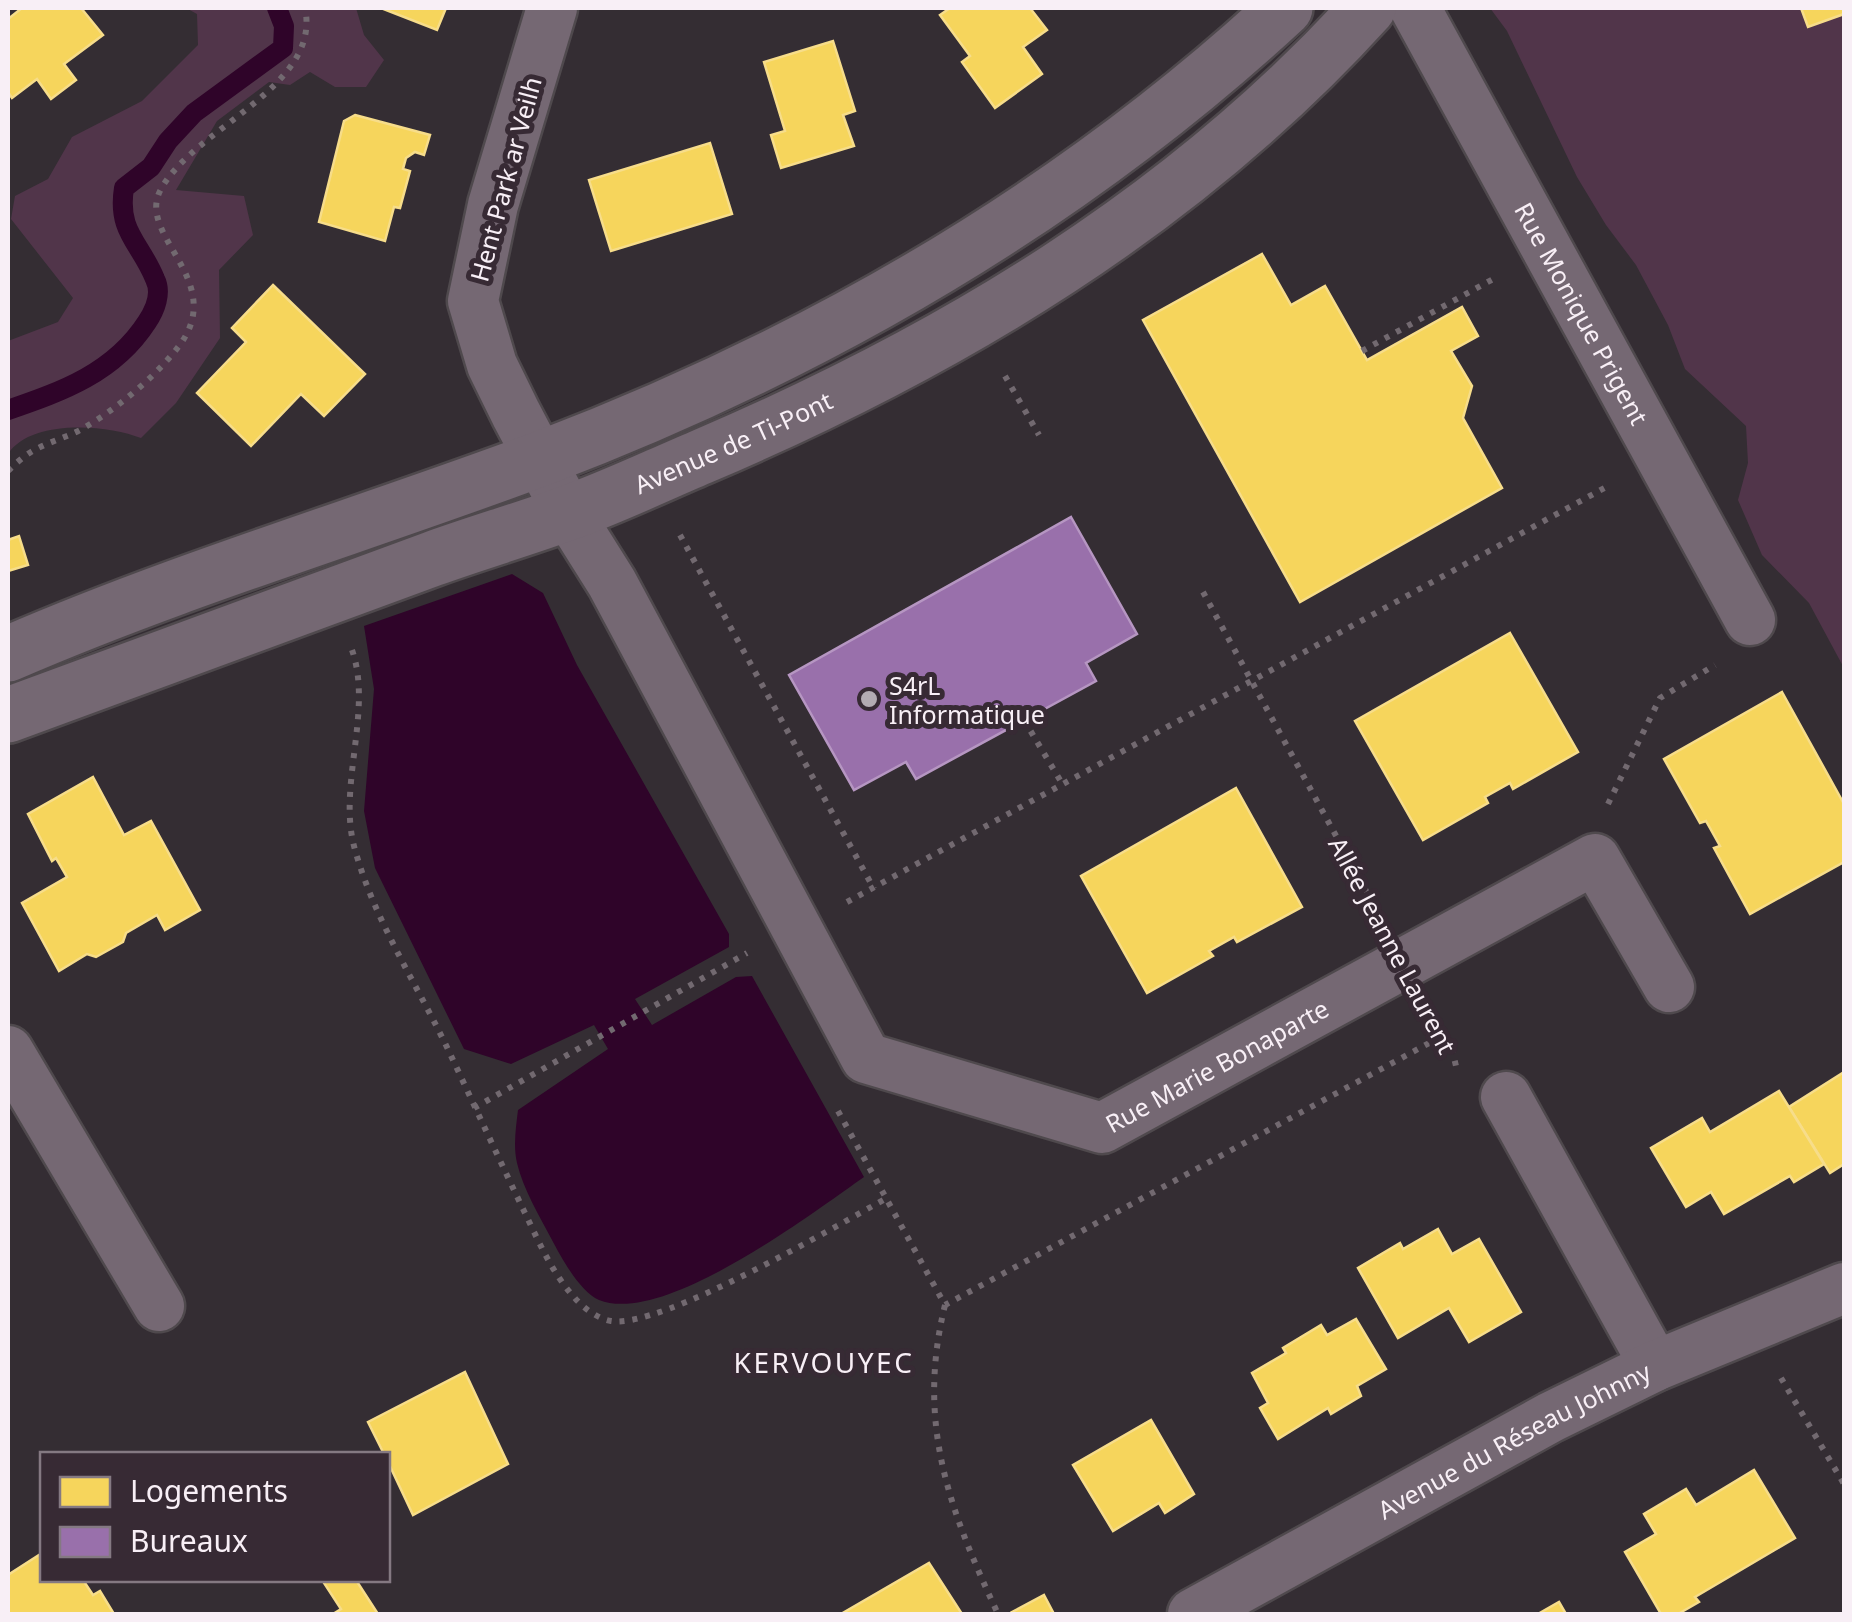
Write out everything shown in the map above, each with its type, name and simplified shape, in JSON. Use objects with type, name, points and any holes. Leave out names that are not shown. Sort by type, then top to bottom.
[{"type":"street","name":"Hent Park ar Veilh","points":[[541,458],[492,365],[474,300],[493,206],[552,8]]},
{"type":"street","points":[[8,654],[152,596],[541,458],[733,378],[943,265],[1073,183],[1176,104],[1285,8]]},
{"type":"street","name":"Avenue de Ti-Pont","points":[[8,715],[568,513],[851,389],[975,323],[1135,218],[1248,128],[1368,8]]},
{"type":"street","name":"Rue Monique Prigent","points":[[1415,8],[1750,620]]},
{"type":"street","name":"Rue Marie Bonaparte","points":[[541,458],[866,1058],[1102,1128],[1595,859]]},
{"type":"street","points":[[1595,859],[1669,987]]},
{"type":"street","points":[[8,1051],[159,1306]]},
{"type":"street","points":[[1506,1098],[1655,1366]]},
{"type":"street","name":"Avenue du Réseau Johnny","points":[[1193,1614],[1551,1417],[1655,1366],[1844,1288]]},
{"type":"path","points":[[8,470],[31,452],[85,427],[120,402],[180,344],[194,309],[192,290],[154,209],[159,194],[185,156],[273,86],[296,60],[308,24],[305,8]]},
{"type":"path","points":[[1362,351],[1499,276]]},
{"type":"path","points":[[474,1108],[795,928],[874,889],[1662,457]]},
{"type":"path","points":[[672,520],[874,889]]},
{"type":"path","name":"Allée Jeanne Laurent","points":[[1203,592],[1451,1045],[1463,1098],[1506,1098]]},
{"type":"path","points":[[332,596],[357,664],[350,815],[354,844],[369,889],[537,1238],[574,1296],[592,1313],[610,1321],[635,1320],[706,1292],[887,1198]]},
{"type":"path","points":[[1595,859],[1603,815],[1660,698],[1748,646],[1753,633],[1750,620]]},
{"type":"path","points":[[1024,720],[1062,785]]},
{"type":"path","points":[[945,1305],[936,1341],[934,1382],[944,1479],[961,1535],[998,1614]]},
{"type":"path","points":[[1750,1327],[1844,1484]]},
{"type":"shaded area","points":[[186,8],[356,8],[364,35],[384,60],[366,87],[335,87],[310,72],[290,85],[269,82],[217,121],[176,190],[244,196],[253,235],[219,270],[220,338],[176,403],[141,438],[89,428],[51,430],[33,435],[8,454],[8,341],[58,322],[73,298],[11,219],[15,196],[48,179],[72,137],[142,101],[198,45],[197,14]]},
{"type":"shaded area","points":[[1490,8],[1844,8],[1844,668],[1809,603],[1762,555],[1738,500],[1748,463],[1746,426],[1685,369],[1668,325],[1636,265],[1577,177],[1507,31]]},
{"type":"shaded area","points":[[512,574],[543,593],[577,665],[729,934],[729,947],[635,999],[652,1025],[736,977],[752,976],[864,1177],[736,1262],[660,1297],[627,1304],[599,1300],[572,1273],[528,1193],[515,1150],[518,1110],[608,1049],[594,1025],[511,1064],[464,1049],[375,868],[364,811],[374,689],[364,626]]},
{"type":"building: Logements","points":[[22,8],[81,8],[103,35],[64,64],[76,80],[51,99],[37,79],[12,98],[8,92],[8,19]]},
{"type":"building: Logements","points":[[381,8],[446,8],[437,30]]},
{"type":"building: Logements","points":[[950,8],[1030,8],[1047,30],[1023,47],[1042,74],[995,108],[962,62],[970,56],[940,15]]},
{"type":"building: Logements","points":[[1801,8],[1844,8],[1844,14],[1808,27]]},
{"type":"building: Logements","points":[[833,41],[855,111],[843,115],[854,146],[781,168],[771,135],[785,131],[764,62]]},
{"type":"building: Logements","points":[[355,115],[430,135],[424,155],[415,152],[406,158],[403,169],[410,171],[400,208],[394,207],[385,241],[319,222],[344,121]]},
{"type":"building: Logements","points":[[710,143],[732,214],[611,251],[589,180]]},
{"type":"building: Logements","points":[[1262,254],[1291,305],[1325,286],[1367,360],[1462,307],[1478,336],[1451,351],[1472,386],[1463,418],[1502,488],[1300,602],[1143,320]]},
{"type":"building: Logements","points":[[273,285],[365,374],[324,416],[301,394],[251,446],[197,393],[246,342],[232,328]]},
{"type":"building: Logements","points":[[19,536],[28,565],[8,571],[8,540]]},
{"type":"building: Logements","points":[[1510,633],[1578,752],[1513,789],[1510,783],[1485,797],[1488,803],[1423,840],[1355,721]]},
{"type":"building: Logements","points":[[1782,692],[1844,804],[1844,862],[1750,914],[1714,848],[1720,846],[1706,821],[1700,823],[1664,759]]},
{"type":"building: Logements","points":[[93,777],[124,835],[151,821],[200,910],[165,930],[157,915],[126,933],[123,942],[96,957],[87,954],[59,971],[22,903],[67,877],[56,858],[52,861],[28,814]]},
{"type":"building: Logements","points":[[1236,788],[1302,907],[1237,942],[1234,937],[1209,951],[1213,956],[1147,993],[1081,876]]},
{"type":"building: Logements","points":[[1844,1072],[1844,1164],[1830,1173],[1789,1107]]},
{"type":"building: Logements","points":[[1779,1091],[1824,1164],[1794,1182],[1790,1176],[1724,1214],[1711,1192],[1686,1207],[1651,1148],[1702,1118],[1710,1132]]},
{"type":"building: Logements","points":[[1438,1229],[1452,1254],[1479,1239],[1521,1312],[1469,1342],[1449,1308],[1398,1338],[1358,1268],[1400,1243],[1403,1249]]},
{"type":"building: Logements","points":[[1356,1319],[1386,1369],[1357,1386],[1361,1396],[1331,1414],[1328,1408],[1278,1439],[1260,1408],[1268,1403],[1252,1373],[1321,1325],[1327,1335]]},
{"type":"building: Logements","points":[[465,1372],[508,1464],[413,1515],[390,1466],[390,1452],[383,1452],[368,1422]]},
{"type":"building: Logements","points":[[1151,1420],[1194,1494],[1165,1513],[1159,1503],[1113,1531],[1073,1465]]},
{"type":"building: Logements","points":[[1754,1470],[1795,1538],[1695,1597],[1699,1602],[1678,1614],[1661,1614],[1625,1552],[1656,1534],[1644,1514],[1686,1489],[1696,1505]]},
{"type":"building: Logements","points":[[40,1554],[40,1582],[84,1582],[93,1595],[100,1591],[114,1614],[8,1614],[8,1575]]},
{"type":"building: Logements","points":[[929,1563],[962,1614],[841,1614]]},
{"type":"building: Logements","points":[[357,1582],[378,1614],[333,1614],[341,1609],[324,1583]]},
{"type":"building: Logements","points":[[1044,1595],[1054,1614],[1012,1612]]},
{"type":"building: Logements","points":[[1559,1602],[1566,1614],[1538,1614]]},
{"type":"building: Bureaux","points":[[1071,517],[1137,634],[1086,663],[1096,681],[916,779],[906,762],[854,790],[789,675]]},
{"type":"waterway","points":[[8,410],[86,378],[119,355],[147,322],[157,301],[157,284],[127,226],[124,188],[151,167],[194,113],[283,48],[284,26],[277,8]]},
{"type":"place","name":"S4rL Informatique","points":[[869,699]]},
{"type":"district","name":"KERVOUYEC","points":[[824,1362]]}]
